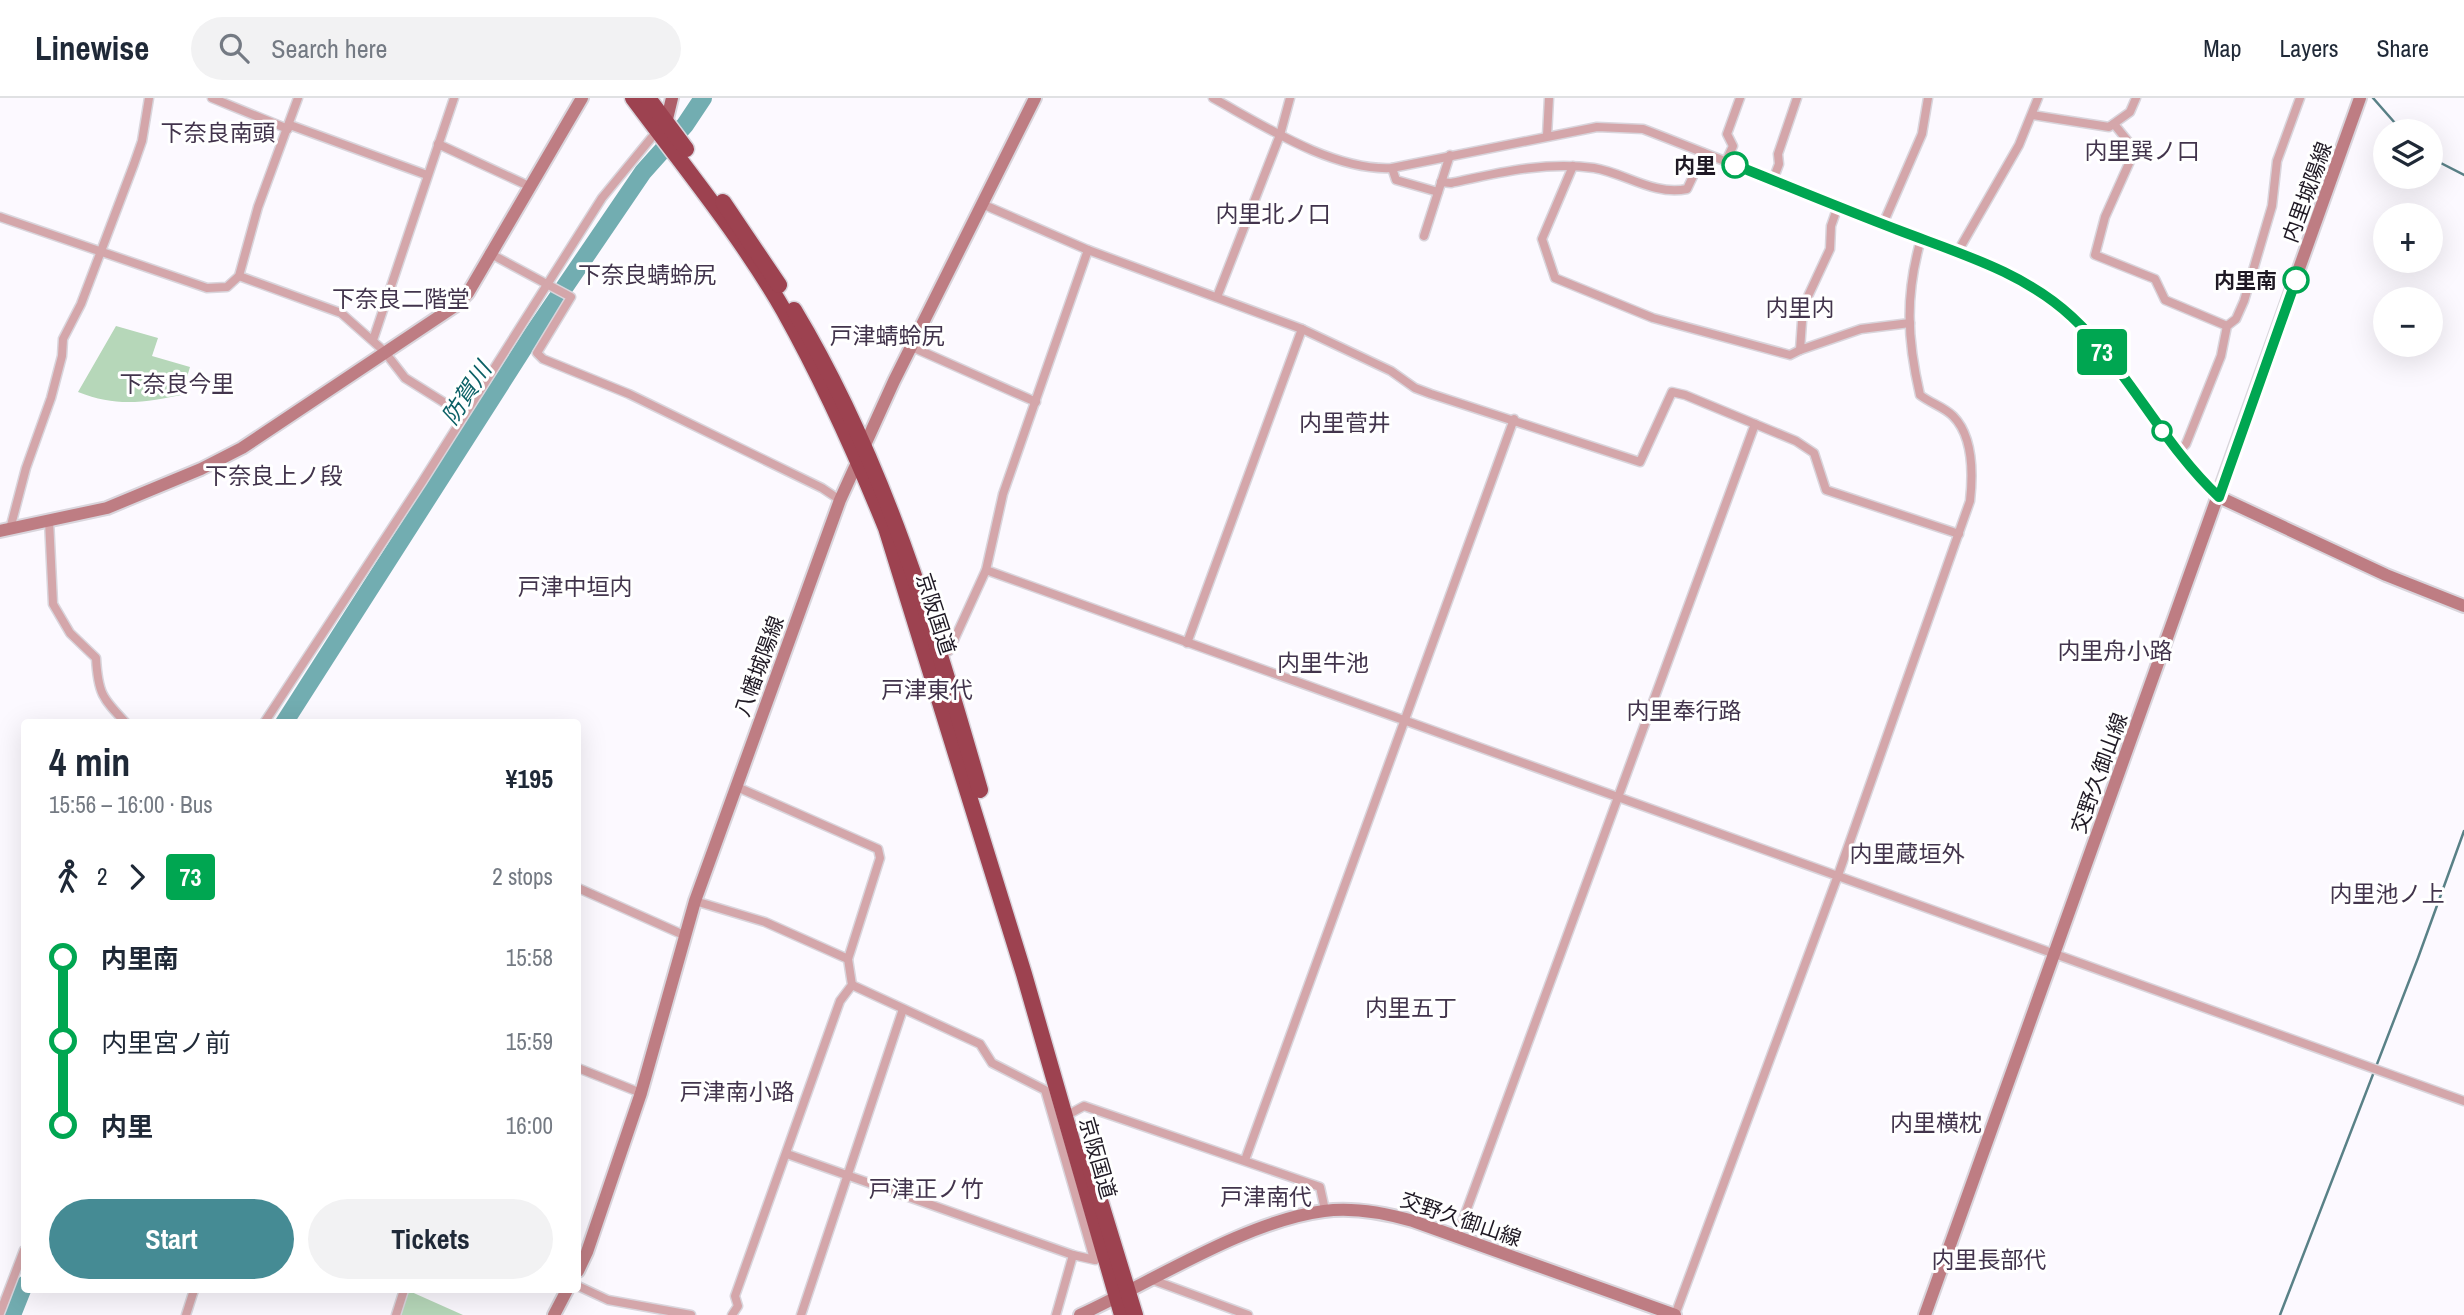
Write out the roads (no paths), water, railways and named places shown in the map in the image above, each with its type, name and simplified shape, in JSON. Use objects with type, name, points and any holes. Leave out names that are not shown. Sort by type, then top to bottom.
[{"type":"highway","name":"京阪国道","points":[[633,98],[678,147],[783,311],[861,450],[914,570],[1073,1112],[1122,1295],[1122,1315]]},
{"type":"highway","name":"京阪国道","points":[[648,98],[663,128]]},
{"type":"highway","name":"京阪国道","points":[[861,450],[929,659],[1100,1261],[1135,1315]]},
{"type":"main road","points":[[5,530],[107,508],[242,448],[455,306],[468,293],[582,98]]},
{"type":"main road","points":[[663,128],[672,98]]},
{"type":"main road","name":"八幡城陽線","points":[[581,1261],[641,1093],[695,901],[840,500],[861,450],[1035,98]]},
{"type":"main road","name":"内里城陽線","points":[[2219,497],[2360,98]]},
{"type":"main road","points":[[2219,497],[2386,575],[2464,606]]},
{"type":"main road","name":"交野久御山線","points":[[1925,1315],[2219,497]]},
{"type":"main road","name":"交野久御山線","points":[[1080,1315],[1150,1279],[1275,1222],[1325,1210],[1384,1213],[1457,1236],[1675,1315]]},
{"type":"main road","points":[[554,1315],[565,1293]]},
{"type":"street","points":[[5,530],[51,398],[62,356],[63,339],[102,251],[142,141],[149,98]]},
{"type":"street","points":[[212,98],[427,175]]},
{"type":"street","points":[[0,216],[207,288],[228,287],[239,276],[258,207],[298,98]]},
{"type":"street","points":[[373,340],[454,98]]},
{"type":"street","points":[[1213,98],[1280,135],[1360,167],[1392,169],[1597,127],[1643,129],[1726,161],[2011,276],[2046,295],[2073,318],[2110,361],[2178,453],[2219,497]]},
{"type":"street","points":[[1217,297],[1280,135],[1290,98]]},
{"type":"street","points":[[1547,136],[1549,98]]},
{"type":"street","points":[[1726,161],[1733,146],[1727,134],[1740,98]]},
{"type":"street","points":[[1773,180],[1779,164],[1778,154],[1797,98]]},
{"type":"street","points":[[1883,224],[1922,134],[1928,98]]},
{"type":"street","points":[[1956,253],[2019,145],[2038,98]]},
{"type":"street","points":[[2032,115],[2101,127],[2114,124],[2130,111],[2136,98]]},
{"type":"street","points":[[2178,453],[2186,444],[2221,356],[2227,326],[2236,319],[2244,301],[2272,206],[2277,161],[2300,98]]},
{"type":"street","points":[[2114,124],[2135,150],[2105,217],[2095,255],[2155,278],[2165,300],[2227,326]]},
{"type":"street","points":[[267,719],[602,198],[663,128]]},
{"type":"street","points":[[438,144],[531,187]]},
{"type":"street","points":[[1441,181],[1451,183],[1520,168],[1573,166],[1596,168],[1666,191],[1679,191],[1687,189],[1704,153]]},
{"type":"street","points":[[1424,236],[1450,155]]},
{"type":"street","points":[[1573,166],[1542,239],[1555,278],[1653,318],[1790,355],[1861,329],[1910,323]]},
{"type":"street","points":[[1392,169],[1396,180],[1438,192]]},
{"type":"street","points":[[982,204],[1088,250],[1302,329],[1391,371],[1415,388],[1640,462],[1672,392],[1755,424],[1814,453],[1826,490],[1959,534]]},
{"type":"street","points":[[1800,351],[1804,307],[1830,248],[1831,226],[1838,206]]},
{"type":"street","points":[[1675,1315],[1837,878],[1970,501],[1974,467],[1959,423],[1950,413],[1920,395],[1911,356],[1911,276],[1921,239]]},
{"type":"street","points":[[940,654],[949,651],[986,570],[1003,494],[1088,250]]},
{"type":"street","points":[[489,253],[571,297],[537,353],[543,359],[629,394],[822,488],[840,500]]},
{"type":"street","points":[[239,276],[341,313],[384,351],[405,378],[464,415]]},
{"type":"street","points":[[1187,643],[1302,329]]},
{"type":"street","points":[[912,347],[1036,402]]},
{"type":"street","points":[[1245,1160],[1514,419]]},
{"type":"street","points":[[1457,1236],[1755,424]]},
{"type":"street","points":[[49,520],[49,580],[53,604],[70,633],[96,658],[97,686],[102,697],[122,719]]},
{"type":"street","points":[[986,570],[2053,956],[2464,1101]]},
{"type":"street","points":[[732,1315],[738,1306],[735,1296],[840,1000],[852,985],[848,959],[880,858],[878,849],[737,787]]},
{"type":"street","points":[[581,889],[686,936]]},
{"type":"street","points":[[695,901],[765,922],[848,959]]},
{"type":"street","points":[[852,985],[980,1044],[992,1063],[1045,1090],[1100,1261]]},
{"type":"street","points":[[802,1315],[904,1009]]},
{"type":"street","points":[[581,1069],[641,1093]]},
{"type":"street","points":[[1073,1112],[1084,1106],[1320,1187],[1325,1210]]},
{"type":"street","points":[[787,1154],[1073,1255],[1100,1261]]},
{"type":"street","points":[[1056,1315],[1073,1255]]},
{"type":"street","points":[[0,1313],[21,1258]]},
{"type":"street","points":[[1150,1279],[1248,1315]]},
{"type":"street","points":[[581,1287],[608,1300],[691,1315]]},
{"type":"street","points":[[186,1315],[193,1293]]},
{"type":"street","points":[[396,1315],[403,1293]]},
{"type":"waterway","name":"防賀川","points":[[287,719],[532,335],[643,172],[685,125],[703,98]]},
{"type":"waterway","points":[[2373,98],[2391,119]]},
{"type":"waterway","points":[[2443,164],[2464,175]]},
{"type":"waterway","points":[[2280,1315],[2418,958],[2464,831]]},
{"type":"waterway","name":"防賀川","points":[[12,1315],[21,1292]]},
{"type":"place","name":"内里","points":[[1735,165]]},
{"type":"place","name":"内里南","points":[[2296,280]]},
{"type":"district","name":"下奈良南頭","points":[[218,132]]},
{"type":"district","name":"内里巽ノ口","points":[[2142,150]]},
{"type":"district","name":"内里北ノ口","points":[[1273,213]]},
{"type":"district","name":"下奈良蜻蛉尻","points":[[647,274]]},
{"type":"district","name":"下奈良二階堂","points":[[401,298]]},
{"type":"district","name":"内里内","points":[[1800,307]]},
{"type":"district","name":"戸津蜻蛉尻","points":[[887,335]]},
{"type":"district","name":"下奈良今里","points":[[177,383]]},
{"type":"district","name":"内里菅井","points":[[1345,422]]},
{"type":"district","name":"下奈良上ノ段","points":[[274,475]]},
{"type":"district","name":"戸津中垣内","points":[[575,586]]},
{"type":"district","name":"内里舟小路","points":[[2115,650]]},
{"type":"district","name":"内里牛池","points":[[1323,662]]},
{"type":"district","name":"戸津東代","points":[[927,689]]},
{"type":"district","name":"内里奉行路","points":[[1684,710]]},
{"type":"district","name":"内里蔵垣外","points":[[1907,853]]},
{"type":"district","name":"内里池ノ上","points":[[2387,893]]},
{"type":"district","name":"内里五丁","points":[[1411,1007]]},
{"type":"district","name":"戸津南小路","points":[[737,1091]]},
{"type":"district","name":"内里横枕","points":[[1936,1122]]},
{"type":"district","name":"戸津正ノ竹","points":[[926,1188]]},
{"type":"district","name":"戸津南代","points":[[1266,1196]]},
{"type":"district","name":"内里長部代","points":[[1989,1259]]}]
